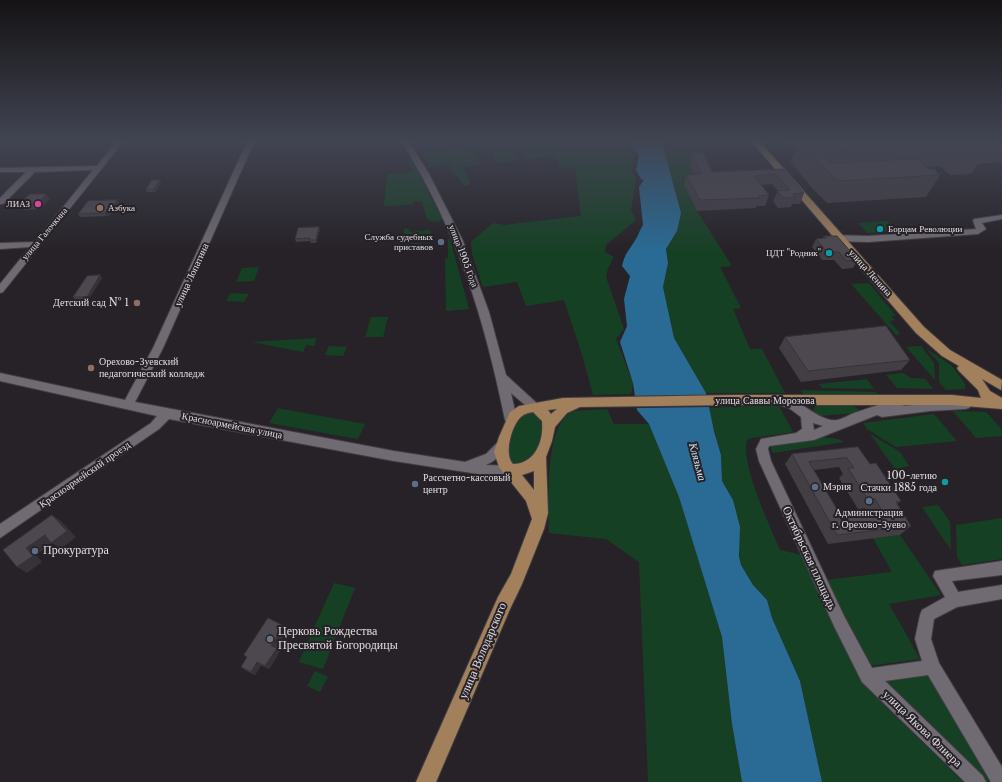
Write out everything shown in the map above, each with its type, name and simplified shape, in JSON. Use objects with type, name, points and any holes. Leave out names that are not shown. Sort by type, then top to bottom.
[{"type":"main road","name":"улица Ленина","points":[[787,178],[920,330],[946,352],[1002,385]]},
{"type":"main road","points":[[946,352],[983,388],[983,391],[989,398],[1002,404]]},
{"type":"main road","name":"улица Ленина","points":[[983,388],[988,383],[1002,385]]},
{"type":"main road","name":"улица Саввы Морозова","points":[[955,402],[983,388]]},
{"type":"main road","name":"улица Саввы Морозова","points":[[535,407],[555,404],[735,400],[929,400],[1002,404]]},
{"type":"main road","name":"улица Саввы Морозова","points":[[550,425],[563,410],[578,404]]},
{"type":"main road","points":[[511,470],[527,469],[536,463],[540,457],[550,425],[545,414],[535,407],[519,411],[511,420],[502,445],[504,463],[532,498],[539,520]]},
{"type":"main road","name":"улица Володарского","points":[[426,782],[447,738],[504,603],[517,579],[537,529],[541,513],[540,457]]},
{"type":"street","points":[[0,202],[24,178]]},
{"type":"street","name":"улица Галочкина","points":[[0,290],[36,244],[91,178]]},
{"type":"street","name":"улица Лопатина","points":[[128,405],[158,348],[235,178]]},
{"type":"street","name":"улица 1905 Года","points":[[427,178],[461,244],[503,378],[511,420]]},
{"type":"street","points":[[821,239],[840,240],[978,231],[982,228],[978,221],[1002,217]]},
{"type":"street","points":[[0,246],[36,244]]},
{"type":"street","name":"Красноармейская улица","points":[[0,377],[167,414],[394,456],[485,470],[511,470]]},
{"type":"street","points":[[503,378],[516,392],[535,407]]},
{"type":"street","points":[[776,400],[793,404],[819,420],[836,425]]},
{"type":"street","points":[[798,437],[814,434],[907,400]]},
{"type":"street","points":[[798,437],[808,431],[806,401]]},
{"type":"street","points":[[864,415],[955,402],[1002,408]]},
{"type":"street","name":"Красноармейский проезд","points":[[0,532],[155,426],[167,414]]},
{"type":"street","name":"Октябрьская площадь","points":[[798,437],[765,442],[762,449],[765,461],[838,621],[868,676]]},
{"type":"street","points":[[466,467],[476,465],[490,458],[502,445]]},
{"type":"street","points":[[955,600],[940,576],[1002,568]]},
{"type":"street","points":[[1001,782],[932,667],[924,639],[927,615],[955,600],[1002,592]]},
{"type":"street","points":[[868,676],[932,667]]},
{"type":"street","name":"улица Якова Флиера","points":[[868,676],[977,782]]},
{"type":"green space","points":[[387,178],[421,178],[442,219],[438,222],[427,219],[422,201],[415,201],[411,205],[384,206]]},
{"type":"green space","points":[[459,178],[468,178],[471,184],[464,186]]},
{"type":"green space","points":[[576,178],[636,178],[631,211],[636,220],[606,245],[605,252],[614,257],[608,268],[606,277],[624,329],[616,339],[633,383],[631,394],[593,395],[583,358],[564,300],[526,306],[517,282],[483,287],[472,254],[471,242],[493,223],[504,225],[581,216]]},
{"type":"green space","points":[[669,178],[717,178],[682,181],[697,211],[732,266],[720,267],[741,308],[733,309],[750,349],[762,349],[785,393],[706,393],[674,338],[663,287],[668,263],[666,249],[677,231]]},
{"type":"green space","points":[[887,221],[896,231],[867,233],[858,223]]},
{"type":"green space","points":[[405,228],[410,232],[430,230],[432,238],[407,238],[407,243],[422,244],[403,245],[405,234],[403,232]]},
{"type":"green space","points":[[448,239],[450,239],[469,309],[446,311],[445,259],[448,258]]},
{"type":"green space","points":[[259,267],[254,281],[236,282],[242,268]]},
{"type":"green space","points":[[869,283],[896,316],[891,316],[895,320],[889,321],[899,332],[899,335],[896,335],[851,284]]},
{"type":"green space","points":[[231,293],[249,294],[244,302],[226,301]]},
{"type":"green space","points":[[371,317],[388,317],[383,337],[365,337]]},
{"type":"green space","points":[[316,338],[315,346],[306,345],[303,352],[252,342]]},
{"type":"green space","points":[[329,346],[347,347],[343,356],[325,355]]},
{"type":"green space","points":[[921,346],[934,363],[935,380],[906,347]]},
{"type":"green space","points":[[926,348],[952,366],[965,384],[965,389],[946,390],[939,382],[939,363]]},
{"type":"green space","points":[[903,373],[911,378],[925,379],[933,389],[897,388],[886,375]]},
{"type":"green space","points":[[867,379],[874,389],[822,388],[819,384]]},
{"type":"green space","points":[[800,390],[876,392],[879,396],[804,394]]},
{"type":"green space","points":[[779,406],[793,432],[747,440],[746,450],[752,479],[763,511],[780,550],[802,555],[828,615],[860,676],[881,702],[963,782],[822,782],[800,681],[772,618],[767,600],[753,585],[741,565],[733,500],[722,481],[721,454],[708,408]]},
{"type":"green space","points":[[815,406],[854,406],[860,411],[857,413],[820,416],[813,411]]},
{"type":"green space","points":[[278,408],[365,424],[358,439],[269,423]]},
{"type":"green space","points":[[607,409],[614,424],[649,424],[679,497],[722,637],[732,724],[742,782],[648,782],[639,562],[606,539],[549,533],[550,466],[552,447],[557,431],[564,419],[574,411]]},
{"type":"green space","points":[[953,411],[986,412],[1002,430],[1002,436],[976,438]]},
{"type":"green space","points":[[533,412],[541,415],[542,421],[538,445],[530,462],[515,464],[511,462],[507,450],[514,428],[521,416],[525,413]]},
{"type":"green space","points":[[934,414],[957,441],[896,447],[867,429],[863,423]]},
{"type":"green space","points":[[870,434],[900,452],[909,466],[895,469]]},
{"type":"green space","points":[[822,436],[838,439],[844,442],[773,453],[770,446]]},
{"type":"green space","points":[[938,505],[950,522],[951,550],[922,507]]},
{"type":"green space","points":[[1002,518],[1002,559],[962,565],[957,557],[956,525]]},
{"type":"green space","points":[[900,535],[941,595],[889,604],[920,659],[868,666],[826,580],[892,572],[873,538]]},
{"type":"green space","points":[[334,583],[355,588],[323,669],[299,662]]},
{"type":"green space","points":[[315,671],[328,677],[320,692],[307,686]]},
{"type":"green space","points":[[930,674],[995,782],[987,782],[885,681]]},
{"type":"water","name":"Клязьма","points":[[672,178],[681,213],[677,231],[666,249],[668,263],[663,287],[674,338],[706,393],[721,455],[722,481],[733,500],[740,527],[739,556],[741,565],[753,585],[767,600],[772,618],[800,681],[822,782],[742,782],[732,724],[722,637],[679,497],[649,424],[637,410],[633,383],[620,342],[627,326],[624,299],[630,276],[622,266],[626,255],[643,225],[639,187],[644,180],[641,179]]},
{"type":"pier","points":[[708,395],[710,407],[635,408],[633,396]]},
{"type":"building","points":[[688,178],[756,178],[769,195],[758,196],[760,198],[700,200]]},
{"type":"building","points":[[780,178],[791,178],[804,193],[793,194],[795,197],[783,198],[777,191],[790,190]]},
{"type":"building","points":[[835,178],[881,178],[838,181]]},
{"type":"building","points":[[152,180],[160,180],[154,189],[146,190]]},
{"type":"building","points":[[30,194],[46,194],[41,200],[36,200],[33,204],[20,204]]},
{"type":"building","name":"Азбука","points":[[117,200],[109,212],[78,214],[88,201]]},
{"type":"building","points":[[319,227],[316,240],[310,240],[310,238],[295,239],[298,228]]},
{"type":"building","points":[[824,236],[837,236],[858,260],[846,261],[839,252],[827,252],[816,239],[826,238]]},
{"type":"building","points":[[100,275],[87,297],[73,297],[87,276]]},
{"type":"building","points":[[886,326],[910,360],[808,371],[785,337]]},
{"type":"building","points":[[858,447],[870,464],[876,463],[901,501],[896,502],[911,526],[837,535],[792,454]],"holes":[[[847,458],[854,468],[848,468],[868,500],[875,499],[882,511],[841,516],[809,462]]]},
{"type":"building","points":[[52,515],[67,531],[51,543],[45,535],[26,548],[33,556],[17,567],[3,550]]},
{"type":"building","name":"Церковь Рождества Пресвятой Богородицы","points":[[268,618],[284,626],[271,646],[277,648],[265,666],[257,662],[251,672],[241,667],[247,657],[244,655]]},
{"type":"place","name":"ЛИАЗ","points":[[38,204]]},
{"type":"place","name":"Азбука","points":[[100,208]]},
{"type":"place","name":"Борцам Революции","points":[[880,229]]},
{"type":"place","name":"Служба судебных приставов","points":[[441,242]]},
{"type":"place","name":"ЦДТ \"Родник\"","points":[[829,253]]},
{"type":"place","name":"Детский сад № 1","points":[[137,303]]},
{"type":"place","name":"Орехово-Зуевский педагогический колледж","points":[[91,368]]},
{"type":"place","name":"100-летию Стачки 1885 года","points":[[945,482]]},
{"type":"place","name":"Рассчетно-кассовый центр","points":[[415,484]]},
{"type":"place","name":"Мэрия","points":[[815,487]]},
{"type":"place","name":"Администрация г. Орехово-Зуево","points":[[869,501]]},
{"type":"place","name":"Прокуратура","points":[[35,551]]},
{"type":"place","name":"Церковь Рождества Пресвятой Богородицы","points":[[270,639]]}]
